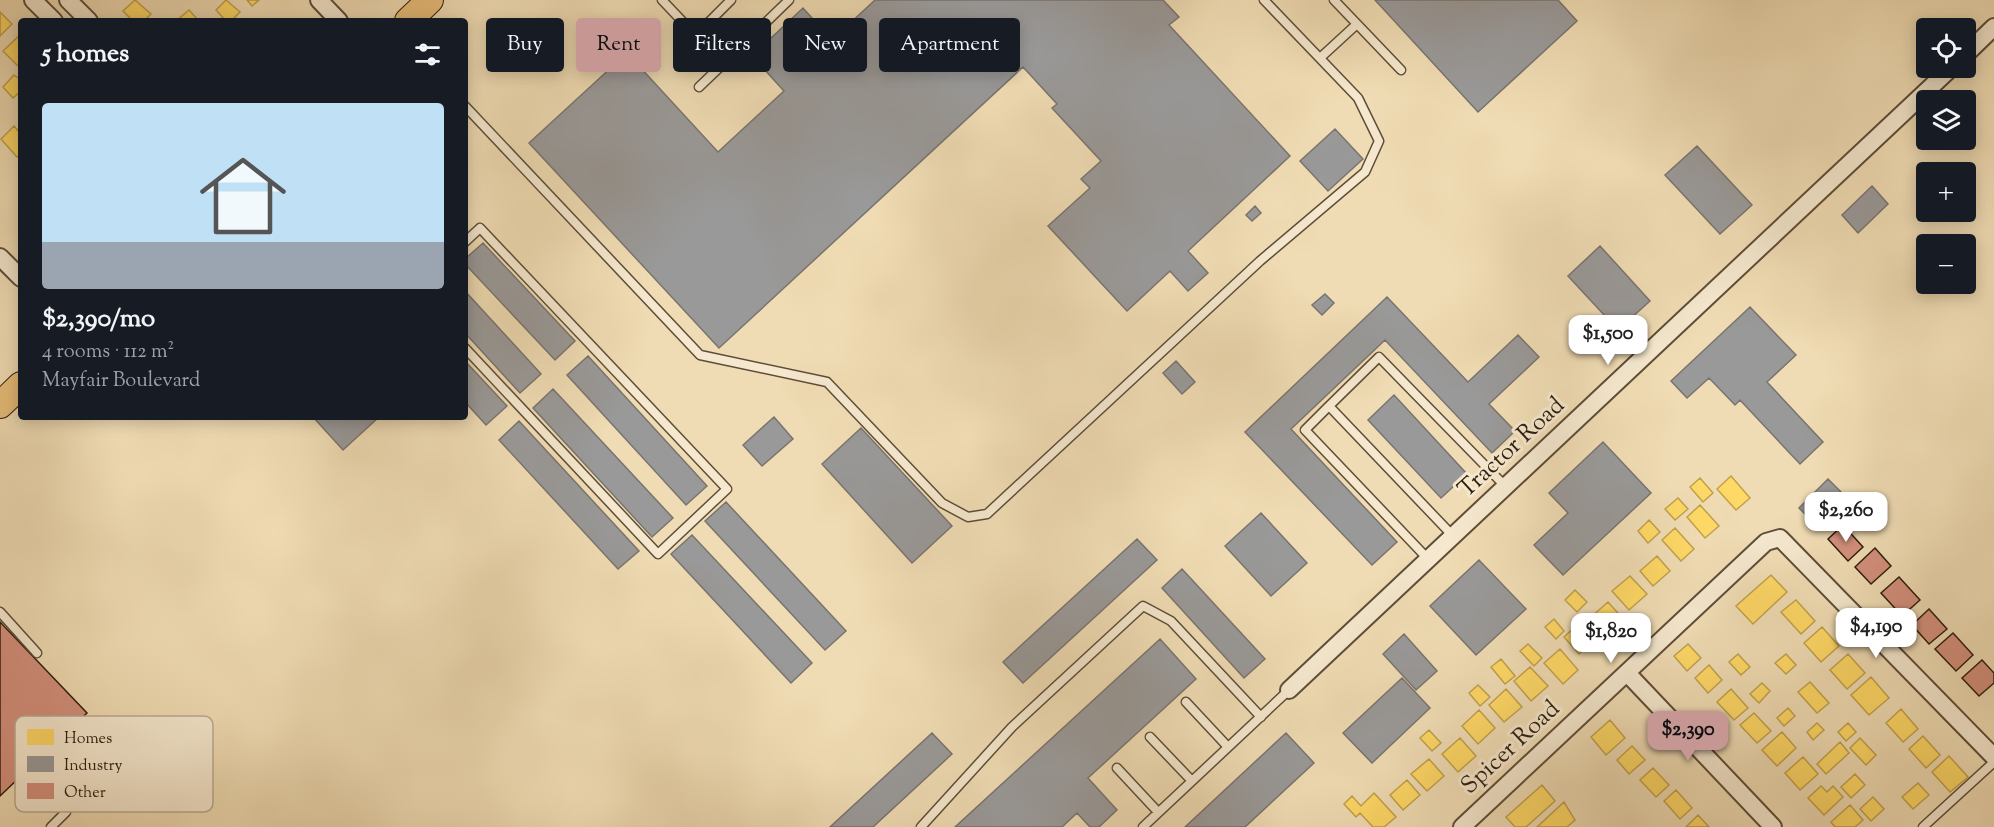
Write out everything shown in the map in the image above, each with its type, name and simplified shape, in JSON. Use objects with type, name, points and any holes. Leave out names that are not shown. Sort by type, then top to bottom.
[{"type":"main road","points":[[411,18],[430,0]]},
{"type":"main road","points":[[0,405],[18,389]]},
{"type":"street","points":[[33,0],[51,18]]},
{"type":"street","points":[[68,0],[86,18]]},
{"type":"street","points":[[319,0],[336,18]]},
{"type":"street","points":[[1976,44],[1994,27]]},
{"type":"street","name":"Tractor Road","points":[[1289,690],[1940,78]]},
{"type":"street","points":[[0,256],[18,276]]},
{"type":"street","name":"Spicer Road","points":[[1465,826],[1766,542],[1780,538],[1994,757]]},
{"type":"street","points":[[1628,673],[1773,827]]},
{"type":"lane","points":[[713,18],[731,0]]},
{"type":"lane","points":[[770,18],[789,0]]},
{"type":"lane","points":[[468,109],[700,355],[827,382],[942,503],[968,517],[987,514],[1260,261],[1365,172],[1379,141],[1358,98],[1264,0]]},
{"type":"lane","points":[[1334,0],[1401,70]]},
{"type":"lane","points":[[667,2],[681,18]]},
{"type":"lane","points":[[1320,58],[1357,24]]},
{"type":"lane","points":[[699,87],[715,72]]},
{"type":"lane","points":[[468,239],[480,228],[727,489],[658,554],[468,351]]},
{"type":"lane","points":[[1428,560],[1305,429],[1379,357],[1506,487]]},
{"type":"lane","points":[[1329,406],[1453,536]]},
{"type":"lane","points":[[921,827],[1012,727],[1143,606],[1171,621],[1261,717]]},
{"type":"lane","points":[[0,612],[37,652]]},
{"type":"lane","points":[[1143,827],[1289,690]]},
{"type":"lane","points":[[1186,702],[1228,747]]},
{"type":"lane","points":[[1150,737],[1191,782]]},
{"type":"lane","points":[[1923,827],[1994,762]]},
{"type":"lane","points":[[1117,768],[1158,812]]},
{"type":"lane","points":[[51,827],[66,812]]},
{"type":"building: Homes","points":[[135,0],[151,14],[147,18],[130,18],[123,11]]},
{"type":"building: Homes","points":[[226,0],[240,12],[234,18],[223,18],[216,10]]},
{"type":"building: Homes","points":[[247,0],[259,0],[252,6]]},
{"type":"building: Homes","points":[[189,10],[196,18],[180,18]]},
{"type":"building: Homes","points":[[0,12],[12,24],[0,36]]},
{"type":"building: Homes","points":[[18,37],[18,66],[3,51]]},
{"type":"building: Homes","points":[[14,75],[18,78],[18,94],[13,98],[3,87]]},
{"type":"building: Homes","points":[[14,126],[18,131],[18,156],[17,157],[1,139]]},
{"type":"building: Homes","points":[[1731,476],[1750,498],[1736,510],[1717,489]]},
{"type":"building: Homes","points":[[1700,478],[1713,493],[1703,502],[1690,487]]},
{"type":"building: Homes","points":[[1678,498],[1688,509],[1675,520],[1665,509]]},
{"type":"building: Homes","points":[[1700,505],[1719,526],[1705,538],[1687,517]]},
{"type":"building: Homes","points":[[1649,520],[1660,532],[1648,543],[1638,531]]},
{"type":"building: Homes","points":[[1675,528],[1694,549],[1681,561],[1662,540]]},
{"type":"building: Homes","points":[[1657,556],[1670,571],[1653,586],[1640,571]]},
{"type":"building: Homes","points":[[1771,575],[1787,592],[1753,624],[1736,606]]},
{"type":"building: Homes","points":[[1630,576],[1647,594],[1629,610],[1612,591]]},
{"type":"building: Homes","points":[[1575,590],[1587,602],[1577,612],[1565,600]]},
{"type":"building: Homes","points":[[1796,600],[1815,621],[1801,634],[1781,612]]},
{"type":"building: Homes","points":[[1608,602],[1624,620],[1607,635],[1591,617]]},
{"type":"building: Homes","points":[[1554,619],[1564,631],[1556,639],[1545,627]]},
{"type":"building: Homes","points":[[1580,622],[1596,639],[1579,654],[1564,637]]},
{"type":"building: Homes","points":[[1822,627],[1839,646],[1821,662],[1804,643]]},
{"type":"building: Homes","points":[[1528,644],[1542,658],[1534,666],[1520,651]]},
{"type":"building: Homes","points":[[1688,644],[1701,658],[1687,671],[1674,656]]},
{"type":"building: Homes","points":[[1560,649],[1578,670],[1563,684],[1544,663]]},
{"type":"building: Homes","points":[[1738,654],[1750,667],[1741,675],[1729,662]]},
{"type":"building: Homes","points":[[1786,654],[1796,665],[1786,674],[1775,663]]},
{"type":"building: Homes","points":[[1848,654],[1865,673],[1847,689],[1830,670]]},
{"type":"building: Homes","points":[[1501,659],[1515,676],[1505,684],[1491,667]]},
{"type":"building: Homes","points":[[1709,665],[1722,680],[1708,693],[1695,678]]},
{"type":"building: Homes","points":[[1530,667],[1548,686],[1531,701],[1514,681]]},
{"type":"building: Homes","points":[[1871,677],[1889,698],[1869,715],[1851,695]]},
{"type":"building: Homes","points":[[1810,682],[1829,703],[1817,713],[1798,692]]},
{"type":"building: Homes","points":[[1762,683],[1770,691],[1759,703],[1750,694]]},
{"type":"building: Homes","points":[[1478,685],[1490,697],[1480,706],[1469,693]]},
{"type":"building: Homes","points":[[1506,689],[1522,707],[1504,722],[1489,705]]},
{"type":"building: Homes","points":[[1731,689],[1748,708],[1734,720],[1717,702]]},
{"type":"building: Homes","points":[[1788,708],[1795,716],[1784,726],[1777,718]]},
{"type":"building: Homes","points":[[1901,709],[1918,729],[1903,742],[1886,723]]},
{"type":"building: Homes","points":[[1479,710],[1495,728],[1478,744],[1462,726]]},
{"type":"building: Homes","points":[[1754,713],[1771,731],[1757,743],[1740,725]]},
{"type":"building: Homes","points":[[1610,720],[1625,738],[1606,755],[1591,737]]},
{"type":"building: Homes","points":[[1817,723],[1824,730],[1813,740],[1807,732]]},
{"type":"building: Homes","points":[[1848,723],[1856,732],[1846,741],[1838,732]]},
{"type":"building: Homes","points":[[1429,730],[1441,743],[1432,751],[1420,738]]},
{"type":"building: Homes","points":[[1782,732],[1796,748],[1777,766],[1762,750]]},
{"type":"building: Homes","points":[[1923,736],[1940,755],[1926,768],[1909,749]]},
{"type":"building: Homes","points":[[1460,738],[1476,756],[1458,772],[1442,754]]},
{"type":"building: Homes","points":[[1860,738],[1876,755],[1866,765],[1850,748]]},
{"type":"building: Homes","points":[[1840,742],[1849,753],[1826,774],[1817,764]]},
{"type":"building: Homes","points":[[1632,746],[1645,760],[1629,774],[1617,760]]},
{"type":"building: Homes","points":[[1949,756],[1968,777],[1950,792],[1932,772]]},
{"type":"building: Homes","points":[[1803,757],[1818,774],[1800,790],[1785,773]]},
{"type":"building: Homes","points":[[1429,759],[1444,776],[1427,791],[1411,774]]},
{"type":"building: Homes","points":[[1653,768],[1669,785],[1656,797],[1640,780]]},
{"type":"building: Homes","points":[[1855,774],[1865,785],[1851,798],[1841,787]]},
{"type":"building: Homes","points":[[1407,780],[1420,795],[1403,810],[1390,795]]},
{"type":"building: Homes","points":[[1918,783],[1929,795],[1913,809],[1902,797]]},
{"type":"building: Homes","points":[[1542,785],[1555,801],[1526,827],[1515,827],[1506,817]]},
{"type":"building: Homes","points":[[1821,786],[1827,792],[1833,786],[1843,797],[1824,815],[1808,798]]},
{"type":"building: Homes","points":[[1676,790],[1692,808],[1680,819],[1664,801]]},
{"type":"building: Homes","points":[[1374,793],[1396,817],[1384,827],[1373,827],[1360,813],[1356,817],[1344,804],[1352,796],[1361,806]]},
{"type":"building: Homes","points":[[1873,797],[1884,809],[1871,821],[1860,809]]},
{"type":"building: Homes","points":[[1564,802],[1575,820],[1567,827],[1537,827]]},
{"type":"building: Homes","points":[[1850,805],[1863,820],[1855,827],[1835,827],[1831,822]]},
{"type":"building: Homes","points":[[1698,815],[1709,827],[1686,827]]},
{"type":"building: Industry","points":[[875,0],[1163,0],[1179,17],[1169,25],[1290,156],[1188,251],[1208,273],[1188,291],[1170,271],[1127,311],[1048,226],[1090,188],[1081,179],[1101,161],[1052,108],[1057,104],[1023,67],[1020,70],[1020,18],[879,18],[879,72],[1018,72],[719,348],[529,143],[606,72],[644,72],[718,152],[784,91],[767,72],[771,72],[771,38],[783,27],[783,72],[867,72],[867,18],[856,18]]},
{"type":"building: Industry","points":[[1375,0],[1558,0],[1577,21],[1478,112]]},
{"type":"building: Industry","points":[[803,8],[812,18],[792,18]]},
{"type":"building: Industry","points":[[1335,129],[1363,159],[1328,191],[1300,161]]},
{"type":"building: Industry","points":[[1697,146],[1752,205],[1720,234],[1665,175]]},
{"type":"building: Industry","points":[[1872,186],[1888,204],[1858,233],[1842,215]]},
{"type":"building: Industry","points":[[1255,206],[1261,213],[1252,221],[1246,215]]},
{"type":"building: Industry","points":[[483,243],[575,341],[555,360],[468,267],[468,256]]},
{"type":"building: Industry","points":[[1600,246],[1650,301],[1618,330],[1568,276]]},
{"type":"building: Industry","points":[[468,294],[541,374],[520,393],[468,336]]},
{"type":"building: Industry","points":[[1325,294],[1334,303],[1322,315],[1312,305]]},
{"type":"building: Industry","points":[[1387,297],[1468,382],[1518,335],[1539,357],[1489,404],[1515,431],[1492,453],[1385,340],[1291,429],[1397,542],[1372,565],[1245,432]]},
{"type":"building: Industry","points":[[1750,307],[1796,355],[1767,382],[1823,442],[1800,464],[1740,400],[1735,405],[1709,378],[1687,398],[1671,381]]},
{"type":"building: Industry","points":[[588,356],[707,486],[686,505],[567,375]]},
{"type":"building: Industry","points":[[1176,361],[1195,382],[1182,394],[1163,373]]},
{"type":"building: Industry","points":[[468,364],[507,406],[486,425],[468,405]]},
{"type":"building: Industry","points":[[553,389],[673,518],[652,537],[533,408]]},
{"type":"building: Industry","points":[[1394,395],[1467,474],[1441,498],[1368,420]]},
{"type":"building: Industry","points":[[774,417],[793,439],[762,466],[743,445]]},
{"type":"building: Industry","points":[[316,420],[376,420],[343,450]]},
{"type":"building: Industry","points":[[519,421],[639,551],[618,569],[499,440]]},
{"type":"building: Industry","points":[[861,428],[952,526],[912,563],[822,464]]},
{"type":"building: Industry","points":[[1603,442],[1651,493],[1563,575],[1534,545],[1568,513],[1549,493]]},
{"type":"building: Industry","points":[[1828,479],[1843,494],[1814,523],[1799,508]]},
{"type":"building: Industry","points":[[726,502],[846,631],[825,650],[705,521]]},
{"type":"building: Industry","points":[[1261,513],[1307,563],[1271,596],[1225,546]]},
{"type":"building: Industry","points":[[692,535],[812,663],[791,683],[671,554]]},
{"type":"building: Industry","points":[[1137,539],[1157,560],[1023,683],[1003,662]]},
{"type":"building: Industry","points":[[1479,560],[1526,609],[1476,655],[1430,606]]},
{"type":"building: Industry","points":[[1182,569],[1265,659],[1244,678],[1162,588]]},
{"type":"building: Industry","points":[[1404,634],[1437,671],[1416,690],[1383,654]]},
{"type":"building: Industry","points":[[1160,639],[1196,679],[1088,778],[1117,810],[1099,827],[1090,827],[1077,813],[1062,827],[955,827]]},
{"type":"building: Industry","points":[[1402,678],[1430,708],[1372,763],[1343,733]]},
{"type":"building: Industry","points":[[932,733],[952,754],[873,827],[830,827]]},
{"type":"building: Industry","points":[[1286,733],[1314,763],[1245,827],[1185,827]]},
{"type":"building: Other","points":[[1843,525],[1863,547],[1848,561],[1828,539]]},
{"type":"building: Other","points":[[1875,548],[1891,566],[1871,584],[1855,567]]},
{"type":"building: Other","points":[[1899,577],[1920,600],[1902,616],[1881,593]]},
{"type":"building: Other","points":[[1929,609],[1947,629],[1929,644],[1912,625]]},
{"type":"building: Other","points":[[0,622],[87,713],[84,716],[15,716],[15,782],[0,796]]},
{"type":"building: Other","points":[[1953,633],[1973,655],[1956,671],[1935,649]]},
{"type":"building: Other","points":[[1982,660],[1994,673],[1994,683],[1979,696],[1962,678]]}]
